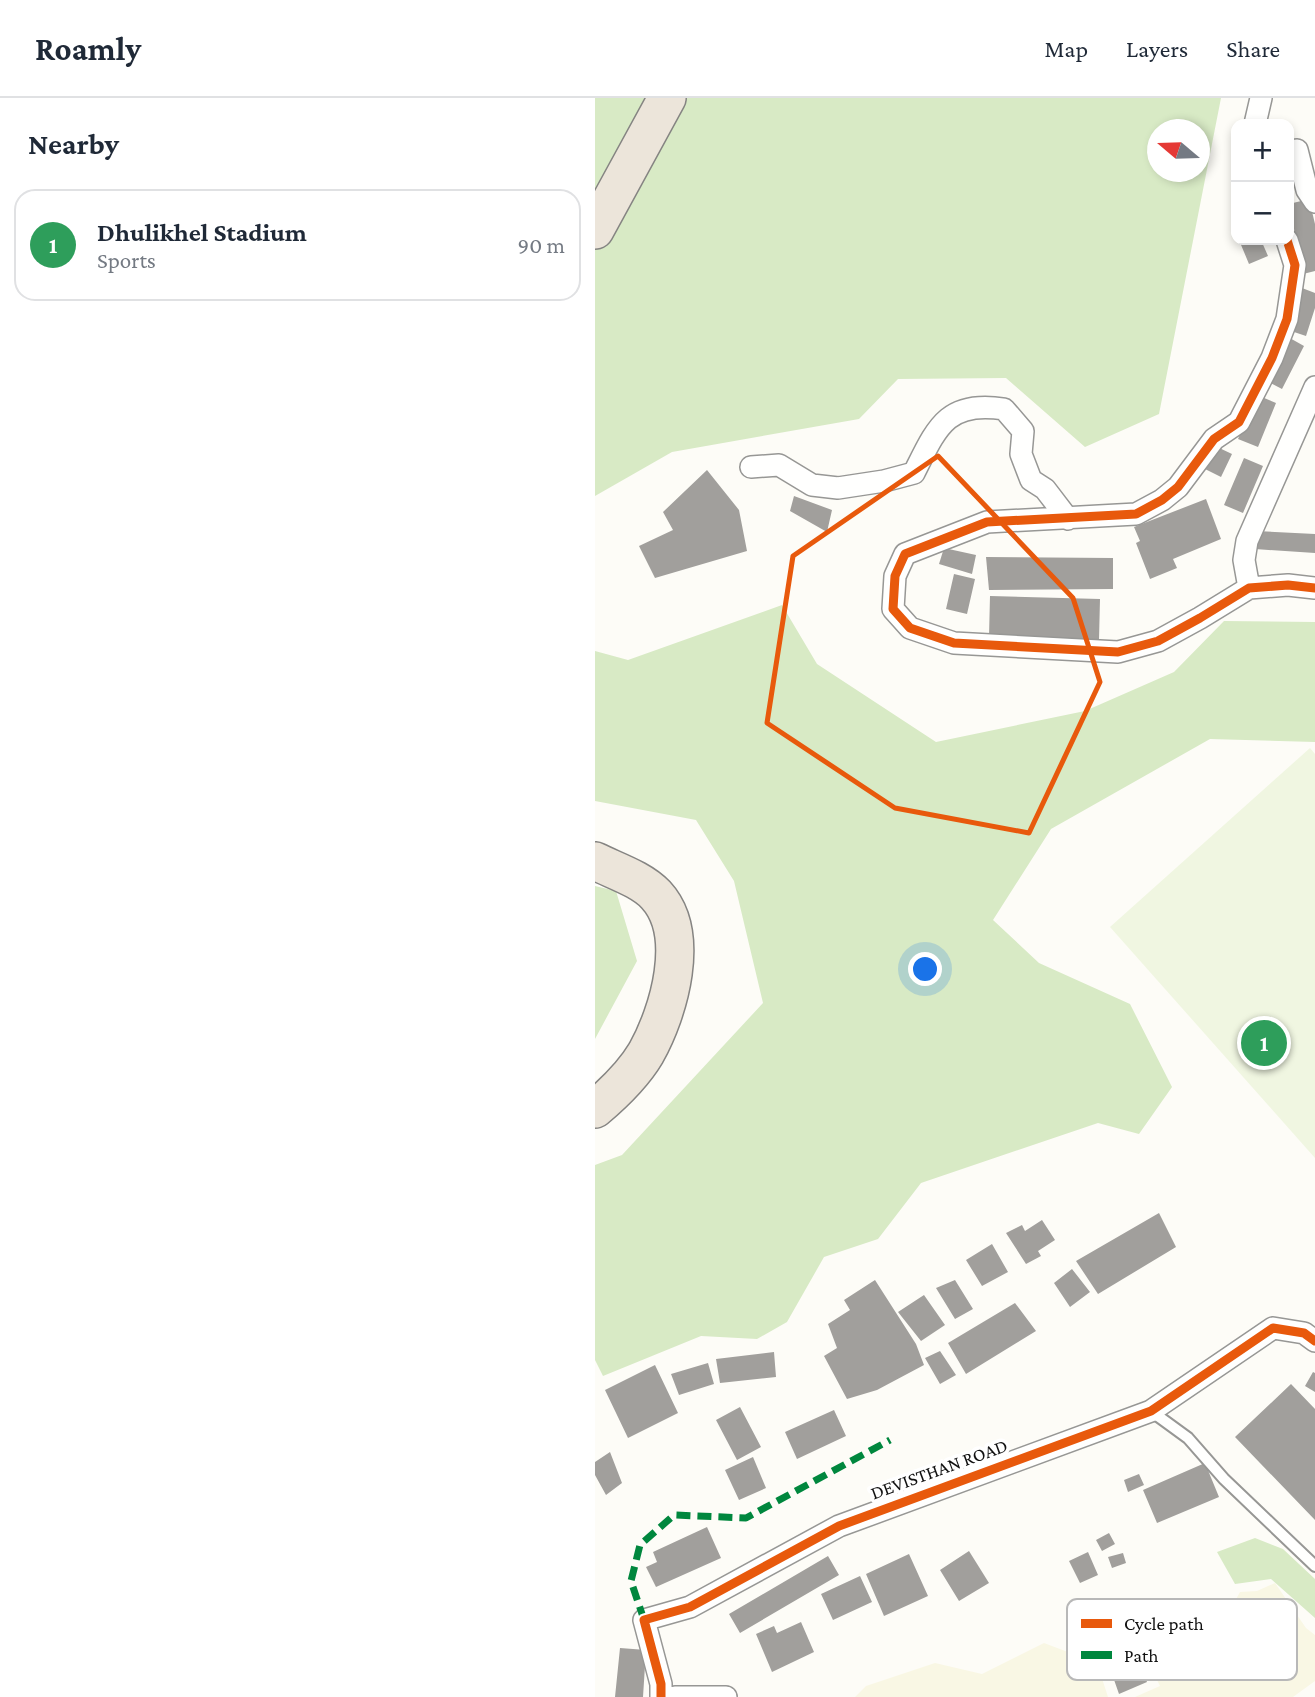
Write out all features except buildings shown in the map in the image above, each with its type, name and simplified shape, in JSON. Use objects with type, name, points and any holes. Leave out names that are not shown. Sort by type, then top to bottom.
[{"type":"highway","points":[[595,230],[667,98]]},
{"type":"highway","points":[[595,861],[631,878],[656,894],[671,917],[676,954],[668,998],[646,1053],[625,1081],[595,1109]]},
{"type":"street","points":[[1256,119],[1261,98]]},
{"type":"street","points":[[1297,150],[1307,190],[1315,202]]},
{"type":"street","points":[[1289,245],[1295,265],[1287,319],[1272,358],[1239,422],[1214,439],[1178,487],[1162,500],[1136,514],[987,522],[905,554],[895,576],[893,609],[910,628],[954,643],[1118,652],[1157,641],[1248,588],[1288,585],[1315,588]]},
{"type":"street","points":[[1248,588],[1244,559],[1247,541],[1315,387]]},
{"type":"street","points":[[751,467],[779,465],[812,485],[838,488],[884,481],[914,473],[932,435],[954,414],[973,407],[1004,409],[1023,430],[1021,454],[1031,480],[1045,489],[1068,519]]},
{"type":"street","name":"DEVISTHAN ROAD","points":[[660,1697],[661,1684],[644,1620],[690,1607],[839,1526],[1151,1411],[1273,1328],[1304,1333],[1315,1340]]},
{"type":"street","points":[[675,1697],[726,1697]]},
{"type":"lane","points":[[1151,1411],[1188,1438],[1224,1479],[1315,1566]]},
{"type":"highlighted area","points":[[938,456],[1073,598],[1100,682],[1029,833],[895,808],[767,723],[793,556]]},
{"type":"shaded area","points":[[1275,1583],[1286,1599],[1236,1599],[1240,1592],[1257,1591]]},
{"type":"shaded area","points":[[1297,1615],[1315,1635],[1315,1681],[1293,1697],[1135,1697],[1160,1686],[1157,1680],[1297,1680]]},
{"type":"shaded area","points":[[1044,1643],[1067,1652],[1067,1680],[1102,1680],[1108,1697],[855,1697],[866,1686],[935,1663],[982,1674]]},
{"type":"green space","points":[[595,98],[1221,98],[1210,154],[1210,119],[1147,119],[1147,182],[1205,182],[1159,414],[1085,447],[1006,378],[898,379],[859,419],[672,452],[595,496]]},
{"type":"green space","points":[[782,605],[817,664],[936,742],[1085,711],[1174,672],[1224,621],[1315,622],[1315,742],[1210,739],[1051,829],[993,920],[1039,963],[1130,1004],[1172,1087],[1139,1134],[1098,1123],[921,1183],[878,1239],[824,1257],[787,1322],[757,1339],[701,1336],[603,1376],[595,1360],[595,1165],[622,1155],[763,1003],[734,881],[696,820],[595,801],[595,651],[628,660]]},
{"type":"green space","points":[[1310,748],[1315,754],[1315,1158],[1110,927]]},
{"type":"green space","points":[[595,886],[616,891],[637,961],[595,1039]]},
{"type":"green space","points":[[1255,1538],[1283,1549],[1315,1579],[1315,1618],[1297,1599],[1271,1579],[1235,1584],[1217,1552]]},
{"type":"marked path","points":[[644,1620],[631,1581],[640,1545],[674,1515],[746,1518],[890,1440]]},
{"type":"cycle path","points":[[1289,245],[1295,265],[1287,319],[1272,358],[1239,422],[1214,439],[1178,487],[1162,500],[1136,514],[987,522],[905,554],[895,576],[893,609],[910,628],[954,643],[1118,652],[1158,641],[1249,588],[1288,585],[1315,588]]},
{"type":"cycle path","points":[[661,1697],[661,1684],[644,1620],[690,1607],[839,1526],[1151,1411],[1273,1328],[1304,1333],[1315,1341]]},
{"type":"place","name":"Dhulikhel Stadium","points":[[1264,1043]]}]
